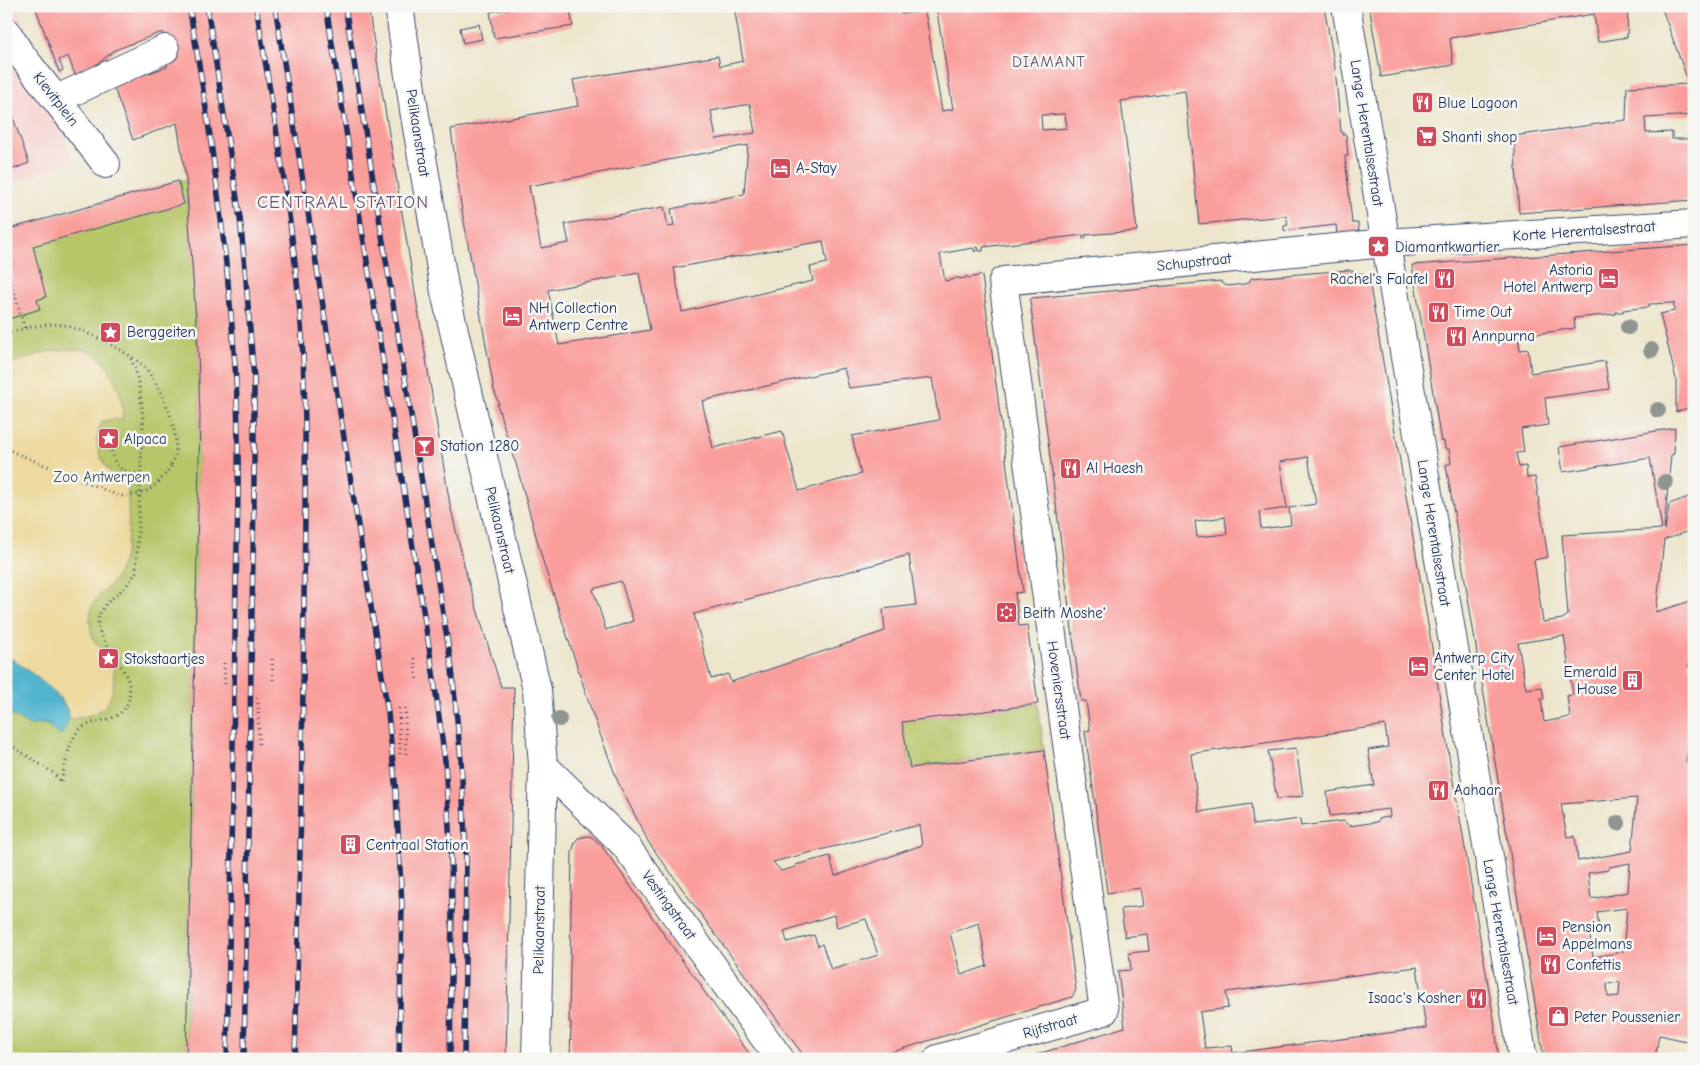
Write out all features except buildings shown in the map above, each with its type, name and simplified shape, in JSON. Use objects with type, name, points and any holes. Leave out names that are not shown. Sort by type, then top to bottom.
[{"type":"street","name":"Pelikaanstraat","points":[[399,6],[414,110],[445,292],[537,690],[543,765],[536,1059]]},
{"type":"street","name":"Lange Herentalsestraat","points":[[1346,6],[1522,1059]]},
{"type":"street","name":"Kievitplein","points":[[6,33],[106,164]]},
{"type":"street","points":[[57,99],[165,49]]},
{"type":"street","name":"Korte Herentalsestraat","points":[[1385,243],[1694,224]]},
{"type":"street","name":"Schupstraat","points":[[1003,281],[1385,243]]},
{"type":"street","name":"Hoveniersstraat","points":[[1003,281],[1104,1011]]},
{"type":"street","name":"Vestingstraat","points":[[543,765],[626,845],[780,1059]]},
{"type":"street","name":"Rijfstraat","points":[[938,1059],[1104,1011]]},
{"type":"path","points":[[6,271],[8,271],[25,329]]},
{"type":"path","points":[[6,333],[48,324],[65,325],[85,332],[130,356],[142,366],[160,392],[174,428],[175,456],[155,486],[145,493],[133,496],[119,496],[6,449]]},
{"type":"path","points":[[6,742],[52,772],[61,781],[71,746],[80,729],[112,718],[120,713],[127,704],[129,694],[128,682],[100,631],[98,618],[101,610],[128,584],[136,573],[143,420],[138,376],[130,356]]},
{"type":"path","points":[[110,446],[118,468],[130,473],[141,474]]},
{"type":"path","points":[[414,658],[417,682]]},
{"type":"path","points":[[272,659],[272,682]]},
{"type":"path","points":[[224,663],[225,686]]},
{"type":"path","points":[[250,697],[251,745]]},
{"type":"path","points":[[258,698],[259,746]]},
{"type":"path","points":[[399,708],[400,755]]},
{"type":"path","points":[[405,708],[406,755]]},
{"type":"shaded area","points":[[6,6],[17,6],[73,161],[6,186]]},
{"type":"green space","name":"Zoo Antwerpen","points":[[186,179],[198,349],[200,416],[186,1059],[6,1059],[6,230]]},
{"type":"green space","points":[[1038,704],[1044,750],[910,768],[902,722]]},
{"type":"sand","points":[[87,350],[97,356],[110,371],[119,391],[123,411],[122,420],[103,421],[99,428],[97,443],[101,458],[109,471],[115,476],[127,480],[128,531],[127,544],[120,569],[114,580],[94,602],[90,615],[90,625],[94,640],[112,664],[113,682],[111,696],[105,707],[101,710],[86,716],[69,719],[68,712],[59,697],[6,655],[6,365],[49,351]]},
{"type":"water","points":[[6,655],[44,683],[62,701],[69,718],[60,736],[47,725],[30,726],[6,712]]},
{"type":"railway","points":[[189,6],[211,146],[223,239],[236,380],[238,510],[227,1059]]},
{"type":"railway","points":[[207,6],[240,218],[254,379],[254,500],[244,1059]]},
{"type":"railway","points":[[256,6],[289,212],[304,370],[305,467],[301,828],[295,1059]]},
{"type":"railway","points":[[275,6],[388,713],[396,792],[402,906],[399,1059]]},
{"type":"railway","points":[[326,6],[433,672],[445,761],[452,908],[450,1059]]},
{"type":"railway","points":[[345,6],[452,669],[461,760],[466,858],[464,1059]]},
{"type":"place","name":"Blue Lagoon","points":[[1422,103]]},
{"type":"place","name":"Shanti shop","points":[[1426,137]]},
{"type":"place","name":"A-Stay","points":[[780,168]]},
{"type":"place","name":"Diamantkwartier","points":[[1379,247]]},
{"type":"place","name":"Rachel's Falafel","points":[[1444,279]]},
{"type":"place","name":"Astoria Hotel Antwerp","points":[[1609,279]]},
{"type":"place","name":"Time Out","points":[[1438,312]]},
{"type":"place","name":"NH Collection Antwerp Centre","points":[[513,317]]},
{"type":"place","name":"Berggeiten","points":[[111,332]]},
{"type":"place","name":"Annpurna","points":[[1456,336]]},
{"type":"place","name":"Alpaca","points":[[108,439]]},
{"type":"place","name":"Station 1280","points":[[424,446]]},
{"type":"place","name":"Al Haesh","points":[[1070,468]]},
{"type":"place","name":"Beith Moshe'","points":[[1007,613]]},
{"type":"place","name":"Stokstaartjes","points":[[108,659]]},
{"type":"place","name":"Antwerp City Center Hotel","points":[[1418,667]]},
{"type":"place","name":"Emerald House","points":[[1633,681]]},
{"type":"place","name":"Aahaar","points":[[1438,790]]},
{"type":"place","name":"Centraal Station","points":[[350,845]]},
{"type":"place","name":"Pension Appelmans","points":[[1546,936]]},
{"type":"place","name":"Confettis","points":[[1550,965]]},
{"type":"place","name":"Isaac's Kosher","points":[[1477,998]]},
{"type":"place","name":"Peter Poussenier","points":[[1558,1017]]},
{"type":"district","name":"DIAMANT","points":[[1049,61]]},
{"type":"district","name":"CENTRAAL STATION","points":[[343,202]]}]
